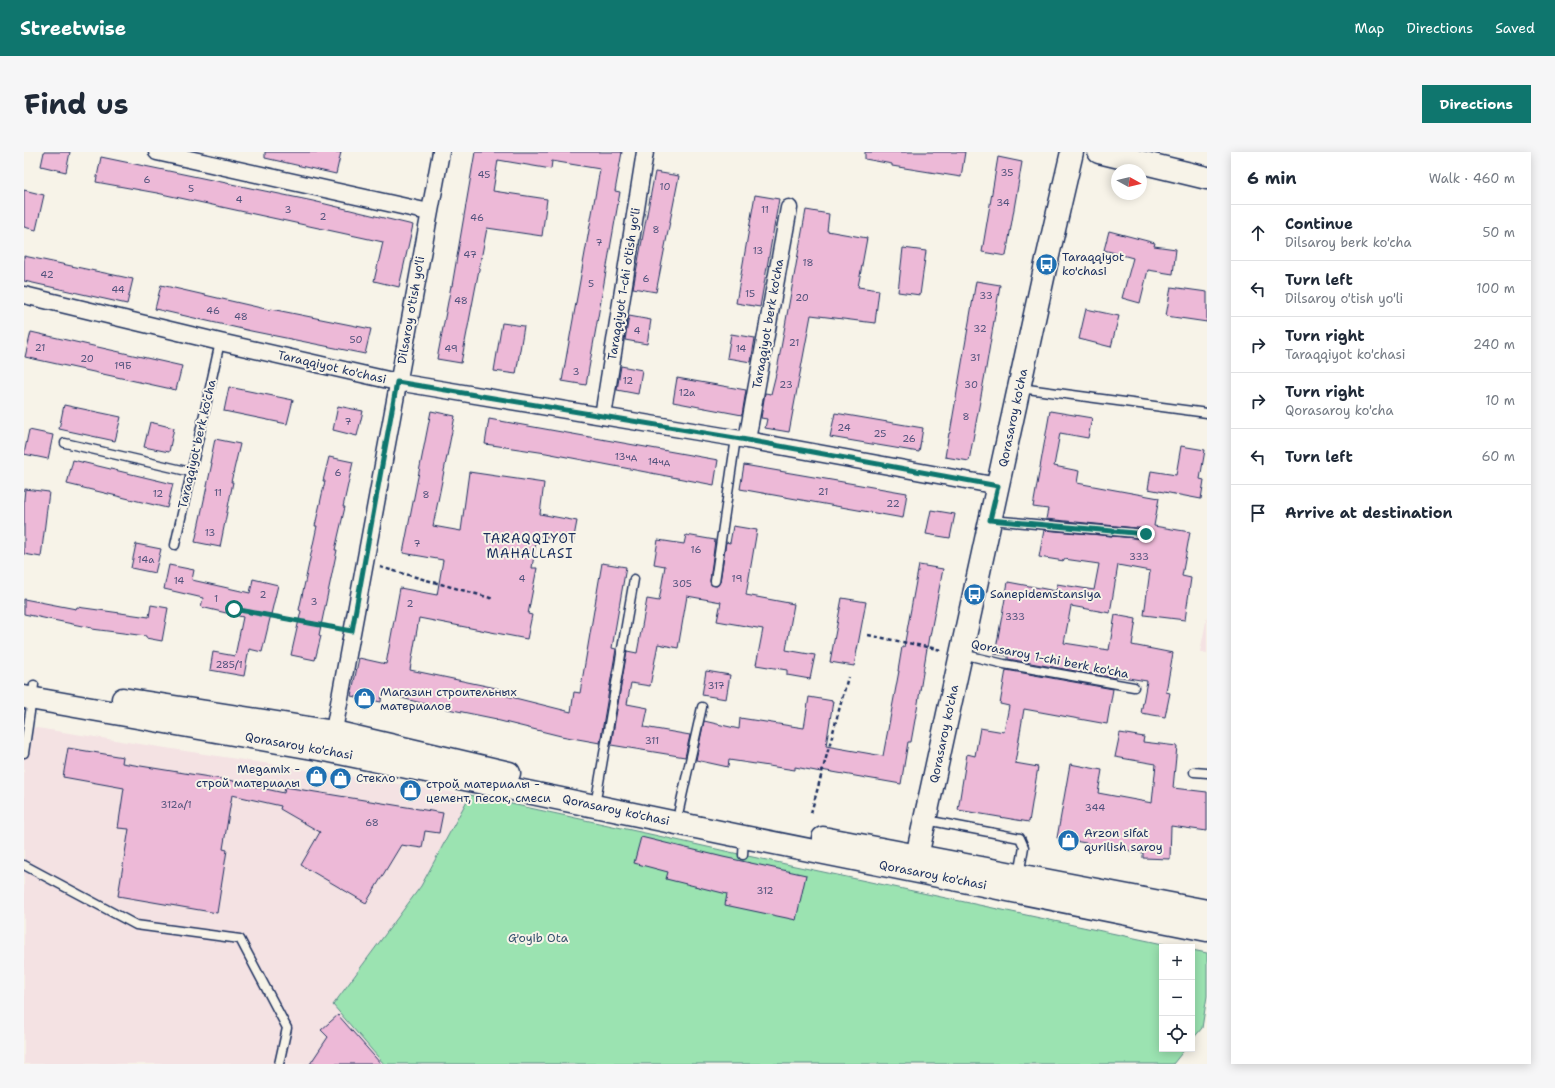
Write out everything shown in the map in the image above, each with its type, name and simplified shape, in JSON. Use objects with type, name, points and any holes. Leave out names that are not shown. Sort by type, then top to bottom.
[{"type":"main road","name":"Qorasaroy ko'cha","points":[[916,864],[990,520],[1072,152]]},
{"type":"main road","points":[[1099,152],[1207,178]]},
{"type":"main road","name":"Qorasaroy ko'chasi","points":[[28,691],[332,741],[679,810],[1207,930]]},
{"type":"main road","name":"Qorasaroy ko'chasi","points":[[332,741],[743,846],[1019,875],[1207,912]]},
{"type":"street","points":[[157,152],[429,212]]},
{"type":"street","name":"Dilsaroy o'tish yo'li","points":[[332,741],[397,382],[441,152]]},
{"type":"street","name":"Taraqqiyot 1-chi o'tish yo'li","points":[[603,416],[645,152]]},
{"type":"street","name":"Taraqqiyot berk ko'cha","points":[[741,439],[789,208]]},
{"type":"street","name":"Taraqqiyot ko'chasi","points":[[24,295],[220,342],[397,382],[741,439],[998,486]]},
{"type":"lane","name":"Taraqqiyot berk ko'cha","points":[[175,545],[220,342]]},
{"type":"lane","points":[[1019,388],[1207,413]]},
{"type":"lane","points":[[715,581],[741,439]]},
{"type":"lane","points":[[65,443],[191,472]]},
{"type":"lane","points":[[990,520],[1146,534]]},
{"type":"lane","points":[[597,794],[634,579]]},
{"type":"lane","name":"Qorasaroy 1-chi berk ko'cha","points":[[961,654],[1004,664],[1134,686]]},
{"type":"lane","points":[[24,754],[28,691]]},
{"type":"lane","points":[[679,810],[702,707]]},
{"type":"lane","points":[[1194,772],[1207,773]]},
{"type":"lane","points":[[925,820],[1020,838],[1024,847],[1019,875]]},
{"type":"lane","points":[[24,865],[136,925],[240,939],[287,1028],[279,1064]]},
{"type":"path","points":[[364,563],[494,599]]},
{"type":"path","points":[[234,609],[352,631]]},
{"type":"path","points":[[868,635],[961,654]]},
{"type":"path","points":[[811,813],[848,677]]},
{"type":"shaded area","points":[[1207,617],[1207,653],[1200,652]]},
{"type":"shaded area","points":[[24,726],[470,795],[421,886],[333,1005],[384,1064],[24,1064]]},
{"type":"green space","name":"G'oyib Ota","points":[[470,795],[743,855],[1163,944],[1159,944],[1159,1052],[1183,1052],[1173,1064],[384,1064],[333,1005],[421,886]]},
{"type":"green space","points":[[1195,951],[1207,953],[1207,996],[1202,1028],[1195,1036]]},
{"type":"building","points":[[44,152],[70,152],[66,172],[41,166]]},
{"type":"building","points":[[265,152],[341,152],[336,174],[265,158]]},
{"type":"building","points":[[475,152],[622,152],[615,191],[620,192],[586,385],[562,381],[600,169],[552,161],[551,169],[498,160],[493,191],[547,199],[542,236],[487,228],[461,363],[437,359],[452,286]]},
{"type":"building","points":[[865,152],[965,152],[961,177],[892,166],[892,164],[865,159]]},
{"type":"building","points":[[101,157],[313,201],[413,225],[399,287],[374,281],[383,242],[157,193],[96,182]]},
{"type":"building","points":[[998,157],[1022,162],[1006,256],[982,252]]},
{"type":"building","points":[[655,172],[679,176],[656,292],[633,288]]},
{"type":"building","points":[[24,190],[44,195],[36,230],[24,227]]},
{"type":"building","points":[[755,195],[779,199],[760,307],[736,303]]},
{"type":"building","points":[[806,210],[829,214],[827,231],[867,238],[858,287],[879,290],[875,323],[811,315],[789,432],[765,428],[767,419],[761,418],[765,393],[771,394],[777,370]]},
{"type":"building","points":[[1109,231],[1155,243],[1154,246],[1176,249],[1173,274],[1148,270],[1140,303],[1122,298],[1133,258],[1104,250]]},
{"type":"building","points":[[903,248],[926,251],[920,295],[898,292]]},
{"type":"building","points":[[24,256],[133,279],[127,304],[24,281]]},
{"type":"building","points":[[976,281],[1000,285],[969,461],[945,457]]},
{"type":"building","points":[[161,285],[270,310],[371,329],[365,354],[251,331],[155,309]]},
{"type":"building","points":[[1171,287],[1207,292],[1207,322],[1166,316]]},
{"type":"building","points":[[1086,309],[1119,316],[1111,347],[1079,339]]},
{"type":"building","points":[[629,316],[651,320],[647,344],[625,340]]},
{"type":"building","points":[[502,323],[524,326],[516,374],[494,371]]},
{"type":"building","points":[[31,332],[182,366],[176,390],[25,357]]},
{"type":"building","points":[[731,334],[755,338],[751,362],[727,358]]},
{"type":"building","points":[[621,366],[642,370],[638,394],[617,390]]},
{"type":"building","points":[[677,378],[746,390],[742,415],[673,402]]},
{"type":"building","points":[[229,387],[293,400],[287,424],[224,411]]},
{"type":"building","points":[[64,405],[121,417],[115,441],[59,429]]},
{"type":"building","points":[[338,406],[363,411],[357,436],[333,430]]},
{"type":"building","points":[[431,411],[455,416],[433,526],[461,531],[469,472],[544,483],[540,514],[577,521],[573,542],[537,535],[532,568],[537,568],[528,614],[532,615],[527,639],[419,618],[410,670],[501,689],[499,694],[571,712],[574,692],[580,693],[602,563],[626,567],[612,648],[616,649],[600,743],[561,736],[496,720],[497,719],[433,706],[382,693],[381,702],[351,696],[359,658],[386,664],[400,588],[437,595],[443,560],[403,553]]},
{"type":"building","points":[[1050,411],[1092,418],[1088,438],[1060,433],[1054,466],[1079,471],[1077,483],[1159,498],[1154,526],[1190,532],[1182,576],[1191,578],[1185,620],[1144,615],[1150,571],[1118,565],[1110,613],[1071,606],[1064,643],[1109,650],[1115,615],[1136,619],[1132,645],[1173,653],[1166,692],[1170,693],[1165,717],[1141,713],[1147,681],[1115,676],[1115,678],[1008,659],[1008,656],[995,654],[1008,582],[1056,591],[1057,584],[1094,590],[1099,564],[1039,557],[1044,530],[1146,539],[1149,539],[1151,535],[1151,531],[1146,529],[1046,519],[1048,509],[1033,507]]},
{"type":"building","points":[[835,413],[923,428],[919,452],[830,437]]},
{"type":"building","points":[[489,419],[718,460],[714,485],[546,453],[485,444]]},
{"type":"building","points":[[150,422],[174,428],[169,452],[144,447]]},
{"type":"building","points":[[29,430],[53,435],[48,459],[24,454]]},
{"type":"building","points":[[215,439],[240,444],[231,482],[233,482],[220,547],[195,542],[212,463],[210,463]]},
{"type":"building","points":[[1181,446],[1205,450],[1200,479],[1204,480],[1201,499],[1148,489],[1151,471],[1176,475]]},
{"type":"building","points":[[329,457],[353,462],[335,550],[337,550],[319,635],[321,636],[315,660],[291,655],[301,611],[299,610],[317,526],[315,526]]},
{"type":"building","points":[[73,460],[173,484],[167,508],[67,484]]},
{"type":"building","points":[[744,465],[907,493],[903,518],[740,489]]},
{"type":"building","points":[[25,489],[49,492],[41,557],[24,554]]},
{"type":"building","points":[[931,510],[955,514],[950,538],[926,534]]},
{"type":"building","points":[[733,526],[757,530],[746,595],[794,604],[786,650],[815,655],[810,679],[787,675],[787,670],[756,665],[763,629],[717,621],[721,602],[687,596],[678,648],[658,644],[650,686],[631,683],[627,704],[648,708],[644,727],[690,735],[685,757],[611,745],[627,651],[637,653],[647,599],[659,601],[665,566],[654,564],[658,540],[684,544],[686,535],[715,540],[710,581],[711,585],[717,586],[720,582],[726,542],[730,543]]},
{"type":"building","points":[[136,544],[161,549],[155,573],[131,568]]},
{"type":"building","points":[[169,565],[194,570],[192,580],[250,593],[253,579],[278,585],[262,652],[249,649],[244,676],[210,670],[213,652],[235,656],[243,617],[201,607],[203,598],[164,589]]},
{"type":"building","points":[[919,565],[943,569],[929,636],[911,742],[908,742],[901,784],[821,770],[821,772],[795,767],[795,770],[729,760],[728,767],[696,760],[704,721],[739,729],[740,718],[804,728],[809,697],[833,701],[826,746],[883,756],[902,647],[904,647]]},
{"type":"building","points":[[842,598],[866,602],[854,666],[830,662]]},
{"type":"building","points":[[24,599],[76,609],[77,607],[149,617],[151,605],[168,608],[162,641],[146,638],[146,636],[92,629],[24,614]]},
{"type":"building","points":[[1006,670],[1113,689],[1107,724],[1024,709],[1015,763],[1038,767],[1029,822],[958,810],[967,754],[975,756],[980,728],[1004,732],[1009,706],[1000,704]]},
{"type":"building","points":[[706,671],[730,675],[726,699],[702,695]]},
{"type":"building","points":[[1120,733],[1144,737],[1143,742],[1177,746],[1173,788],[1207,792],[1207,831],[1171,826],[1170,859],[1143,858],[1143,853],[1057,838],[1070,764],[1102,770],[1098,793],[1152,803],[1156,764],[1115,757]]},
{"type":"building","points":[[68,748],[123,757],[122,763],[234,781],[284,793],[285,787],[443,813],[439,833],[425,831],[422,848],[401,845],[366,903],[301,865],[320,832],[280,809],[281,806],[232,795],[223,849],[227,850],[217,913],[118,896],[129,829],[118,828],[124,788],[63,777]]},
{"type":"building","points":[[641,837],[806,875],[796,920],[725,905],[727,894],[666,879],[668,872],[634,863]]},
{"type":"building","points":[[338,1015],[381,1064],[310,1064],[328,1037],[321,1030]]},
{"type":"place","name":"Taraqqiyot ko'chasi","points":[[1046,264]]},
{"type":"place","name":"Sanepidemstansiya","points":[[974,594]]},
{"type":"place","name":"Магазин строительных материалов","points":[[365,699]]},
{"type":"place","name":"Megamix - строй материалы","points":[[316,776]]},
{"type":"place","name":"Стекло","points":[[341,778]]},
{"type":"place","name":"строй материалы - цемент, песок, смеси","points":[[411,791]]},
{"type":"place","name":"Arzon sifat qurilish saroy","points":[[1069,840]]},
{"type":"district","name":"TARAQQIYOT MAHALLASI","points":[[530,546]]},
{"type":"route","points":[[234,609],[352,631],[397,382],[747,440],[998,486],[990,520],[1146,534]]}]
